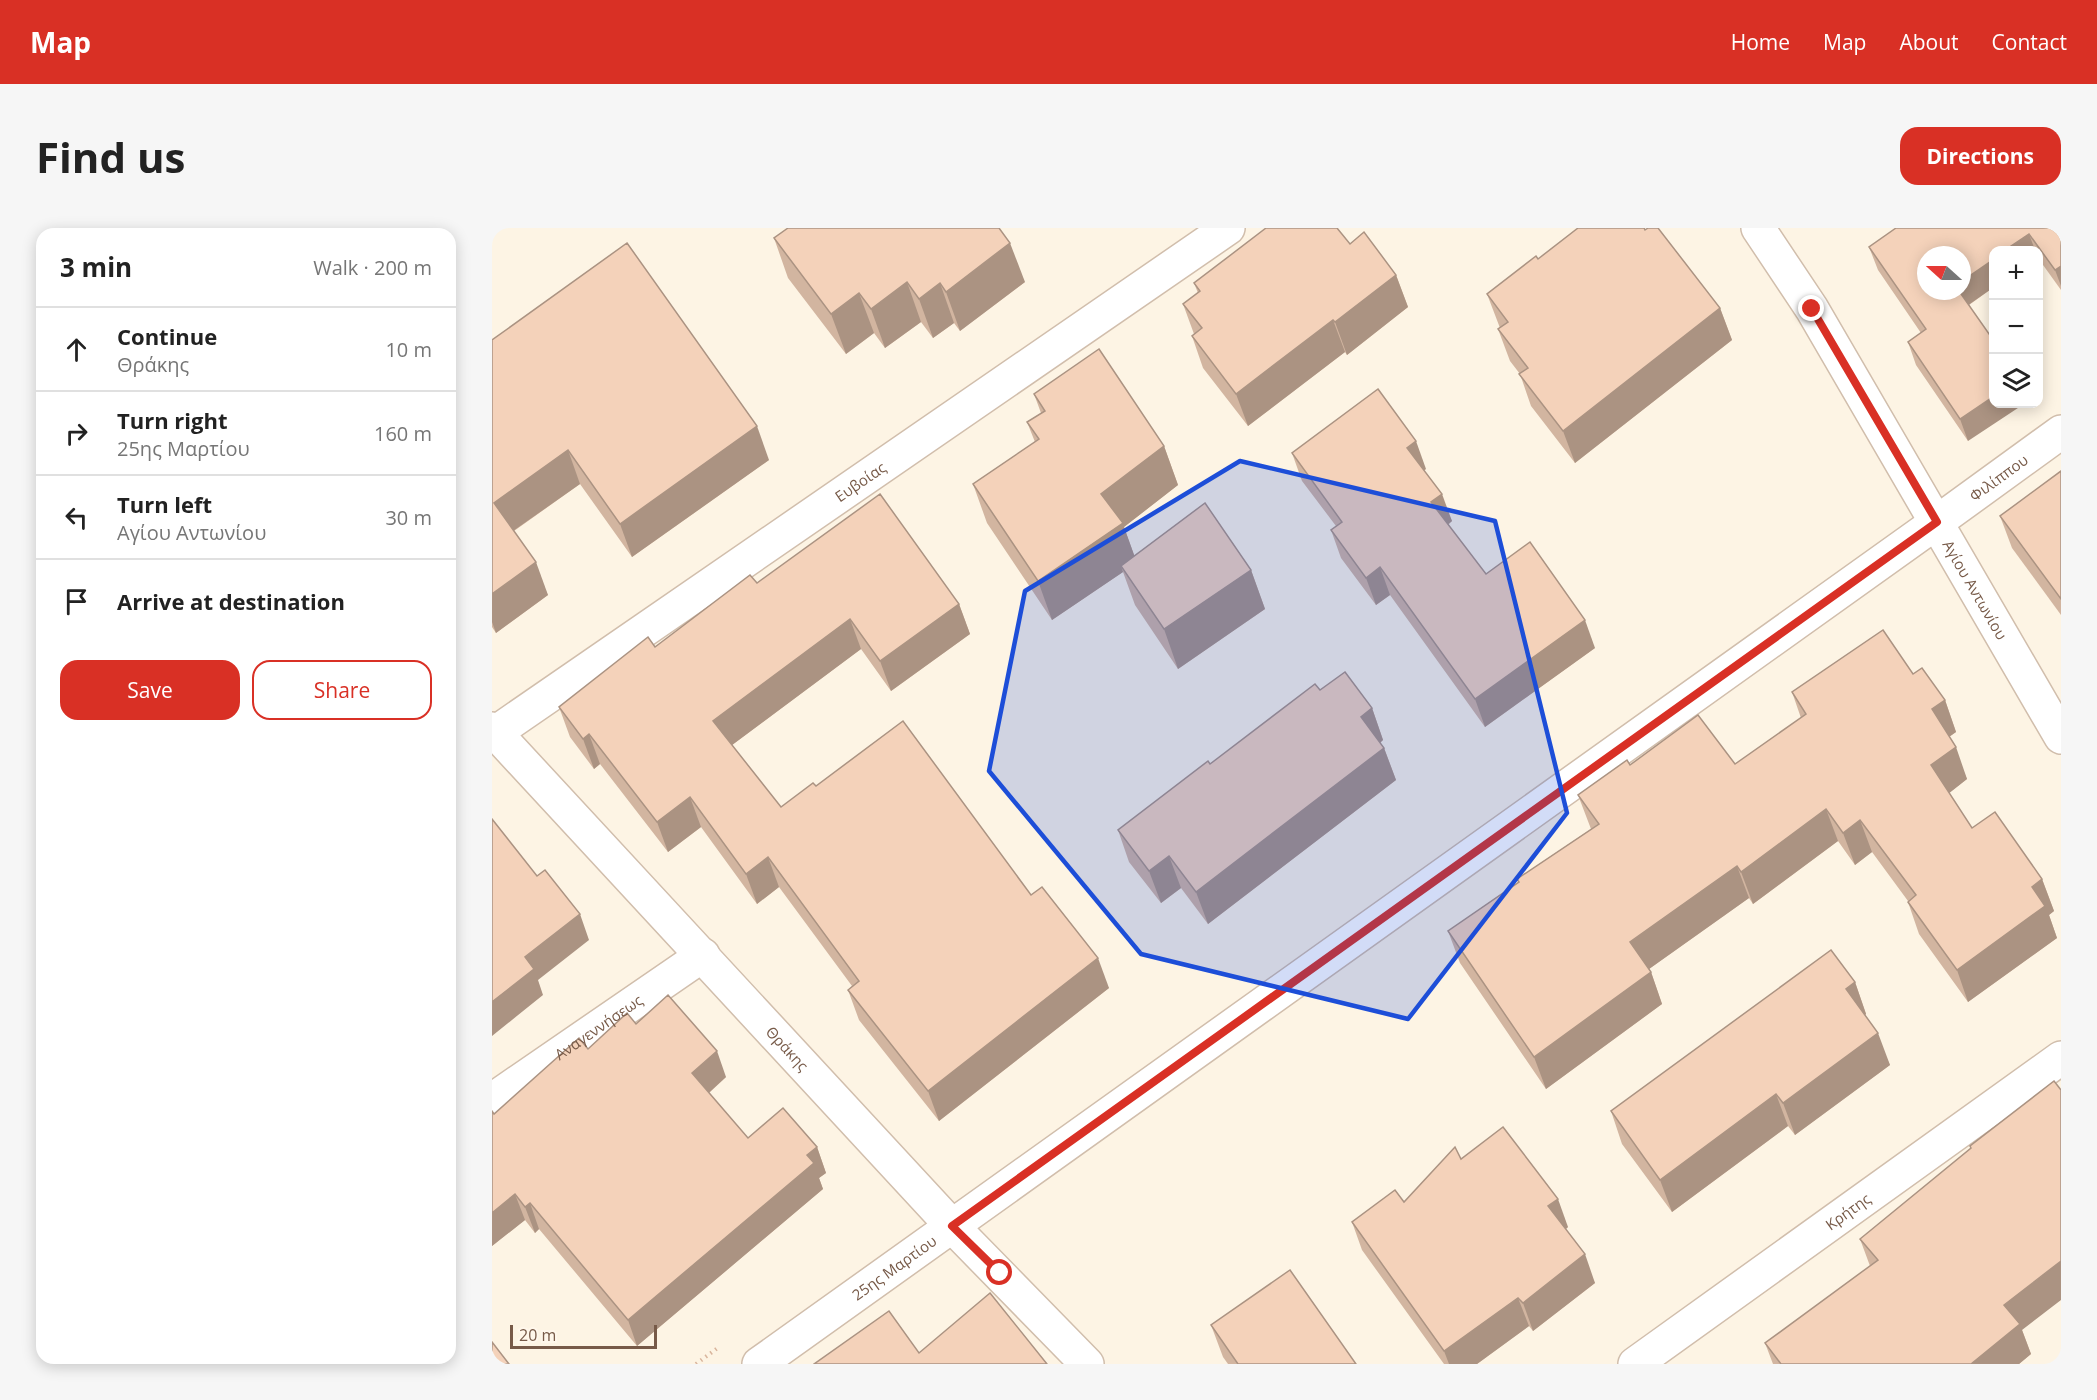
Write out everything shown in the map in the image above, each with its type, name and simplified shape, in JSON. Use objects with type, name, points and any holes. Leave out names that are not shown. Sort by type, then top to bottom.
[{"type":"street","name":"Ευβοίας","points":[[493,732],[1227,228]]},
{"type":"street","name":"Αγίου Αντωνίου","points":[[1758,228],[1812,309],[2061,736]]},
{"type":"street","name":"Φιλίππου","points":[[1937,522],[2061,432]]},
{"type":"street","name":"25ης Μαρτίου","points":[[759,1364],[1937,522]]},
{"type":"street","name":"Θράκης","points":[[493,732],[703,955],[952,1226],[1087,1364]]},
{"type":"street","name":"Αναγεννήσεως","points":[[492,1100],[703,955]]},
{"type":"street","name":"Κρήτης","points":[[1635,1364],[2061,1058]]},
{"type":"highlighted area","points":[[1240,461],[1495,521],[1567,813],[1408,1019],[1141,954],[989,771],[1025,591]]},
{"type":"building","points":[[788,228],[999,228],[1010,243],[946,292],[940,283],[919,299],[907,282],[871,309],[859,293],[831,314],[774,238]]},
{"type":"building","points":[[1266,228],[1337,228],[1350,244],[1364,232],[1396,275],[1236,394],[1192,336],[1202,328],[1183,304],[1200,291],[1194,283]]},
{"type":"building","points":[[1578,228],[1644,228],[1645,230],[1658,228],[1720,308],[1563,431],[1519,374],[1528,368],[1498,329],[1508,322],[1487,294],[1536,256],[1538,259]]},
{"type":"building","points":[[1896,228],[2061,228],[2061,266],[2055,270],[2043,253],[2043,246],[2038,246],[2029,234],[2011,246],[1989,246],[1989,262],[1971,275],[1971,246],[1917,246],[1917,300],[1965,300],[1989,334],[1989,399],[1960,419],[1908,342],[1926,329],[1869,247]]},
{"type":"building","points":[[627,243],[757,426],[620,524],[568,450],[494,503],[536,562],[492,594],[492,340]]},
{"type":"building","points":[[1099,349],[1164,446],[1101,494],[1123,523],[1038,581],[973,484],[1039,439],[1027,422],[1045,411],[1034,394]]},
{"type":"building","points":[[1378,389],[1416,441],[1407,448],[1442,494],[1431,502],[1486,574],[1530,542],[1585,620],[1475,699],[1380,567],[1366,578],[1331,530],[1342,522],[1292,453]]},
{"type":"building","points":[[2061,471],[2061,599],[2000,516]]},
{"type":"building","points":[[880,494],[959,604],[880,661],[850,619],[713,721],[781,807],[813,783],[816,786],[903,721],[1031,895],[1042,887],[1098,958],[928,1091],[848,990],[859,981],[768,857],[746,874],[690,797],[657,822],[589,734],[583,739],[559,707],[648,637],[655,647],[750,575],[757,583]]},
{"type":"building","points":[[1205,503],[1251,570],[1164,629],[1121,566]]},
{"type":"building","points":[[1883,630],[1913,674],[1922,668],[1945,700],[1932,709],[1956,747],[1931,765],[1972,828],[1995,812],[2042,879],[2032,887],[2045,906],[1957,970],[1908,902],[1916,895],[1860,820],[1843,833],[1826,809],[1741,872],[1737,866],[1630,942],[1651,972],[1534,1057],[1448,931],[1519,882],[1517,879],[1599,824],[1578,795],[1627,760],[1630,765],[1698,715],[1735,764],[1806,714],[1792,692]]},
{"type":"building","points":[[1345,672],[1372,708],[1361,717],[1384,748],[1196,892],[1169,856],[1149,871],[1118,830],[1208,761],[1210,764],[1315,684],[1320,690]]},
{"type":"building","points":[[492,819],[537,876],[545,870],[580,914],[525,957],[534,969],[492,1002]]},
{"type":"building","points":[[1831,950],[1855,982],[1846,989],[1878,1033],[1783,1103],[1776,1094],[1660,1180],[1611,1111]]},
{"type":"building","points":[[668,995],[717,1051],[692,1073],[748,1138],[783,1108],[817,1147],[807,1155],[814,1163],[628,1320],[530,1203],[525,1207],[515,1194],[492,1213],[492,1111],[494,1114],[579,1038],[588,1049],[627,1013],[636,1024]]},
{"type":"building","points":[[2054,1081],[2061,1090],[2061,1261],[2004,1305],[2020,1324],[1971,1364],[1781,1364],[1765,1343],[1878,1260],[1860,1239],[1971,1148],[1970,1146]]},
{"type":"building","points":[[1503,1127],[1558,1199],[1548,1206],[1585,1254],[1523,1303],[1518,1298],[1444,1351],[1352,1222],[1395,1190],[1404,1202],[1455,1147],[1461,1159]]},
{"type":"building","points":[[1290,1270],[1356,1364],[1238,1364],[1211,1325]]},
{"type":"building","points":[[990,1293],[1047,1364],[814,1364],[889,1311],[919,1353]]},
{"type":"building","points":[[492,1342],[509,1364],[492,1364]]},
{"type":"route","points":[[1000,1273],[952,1226],[1937,522],[1812,309]]}]
